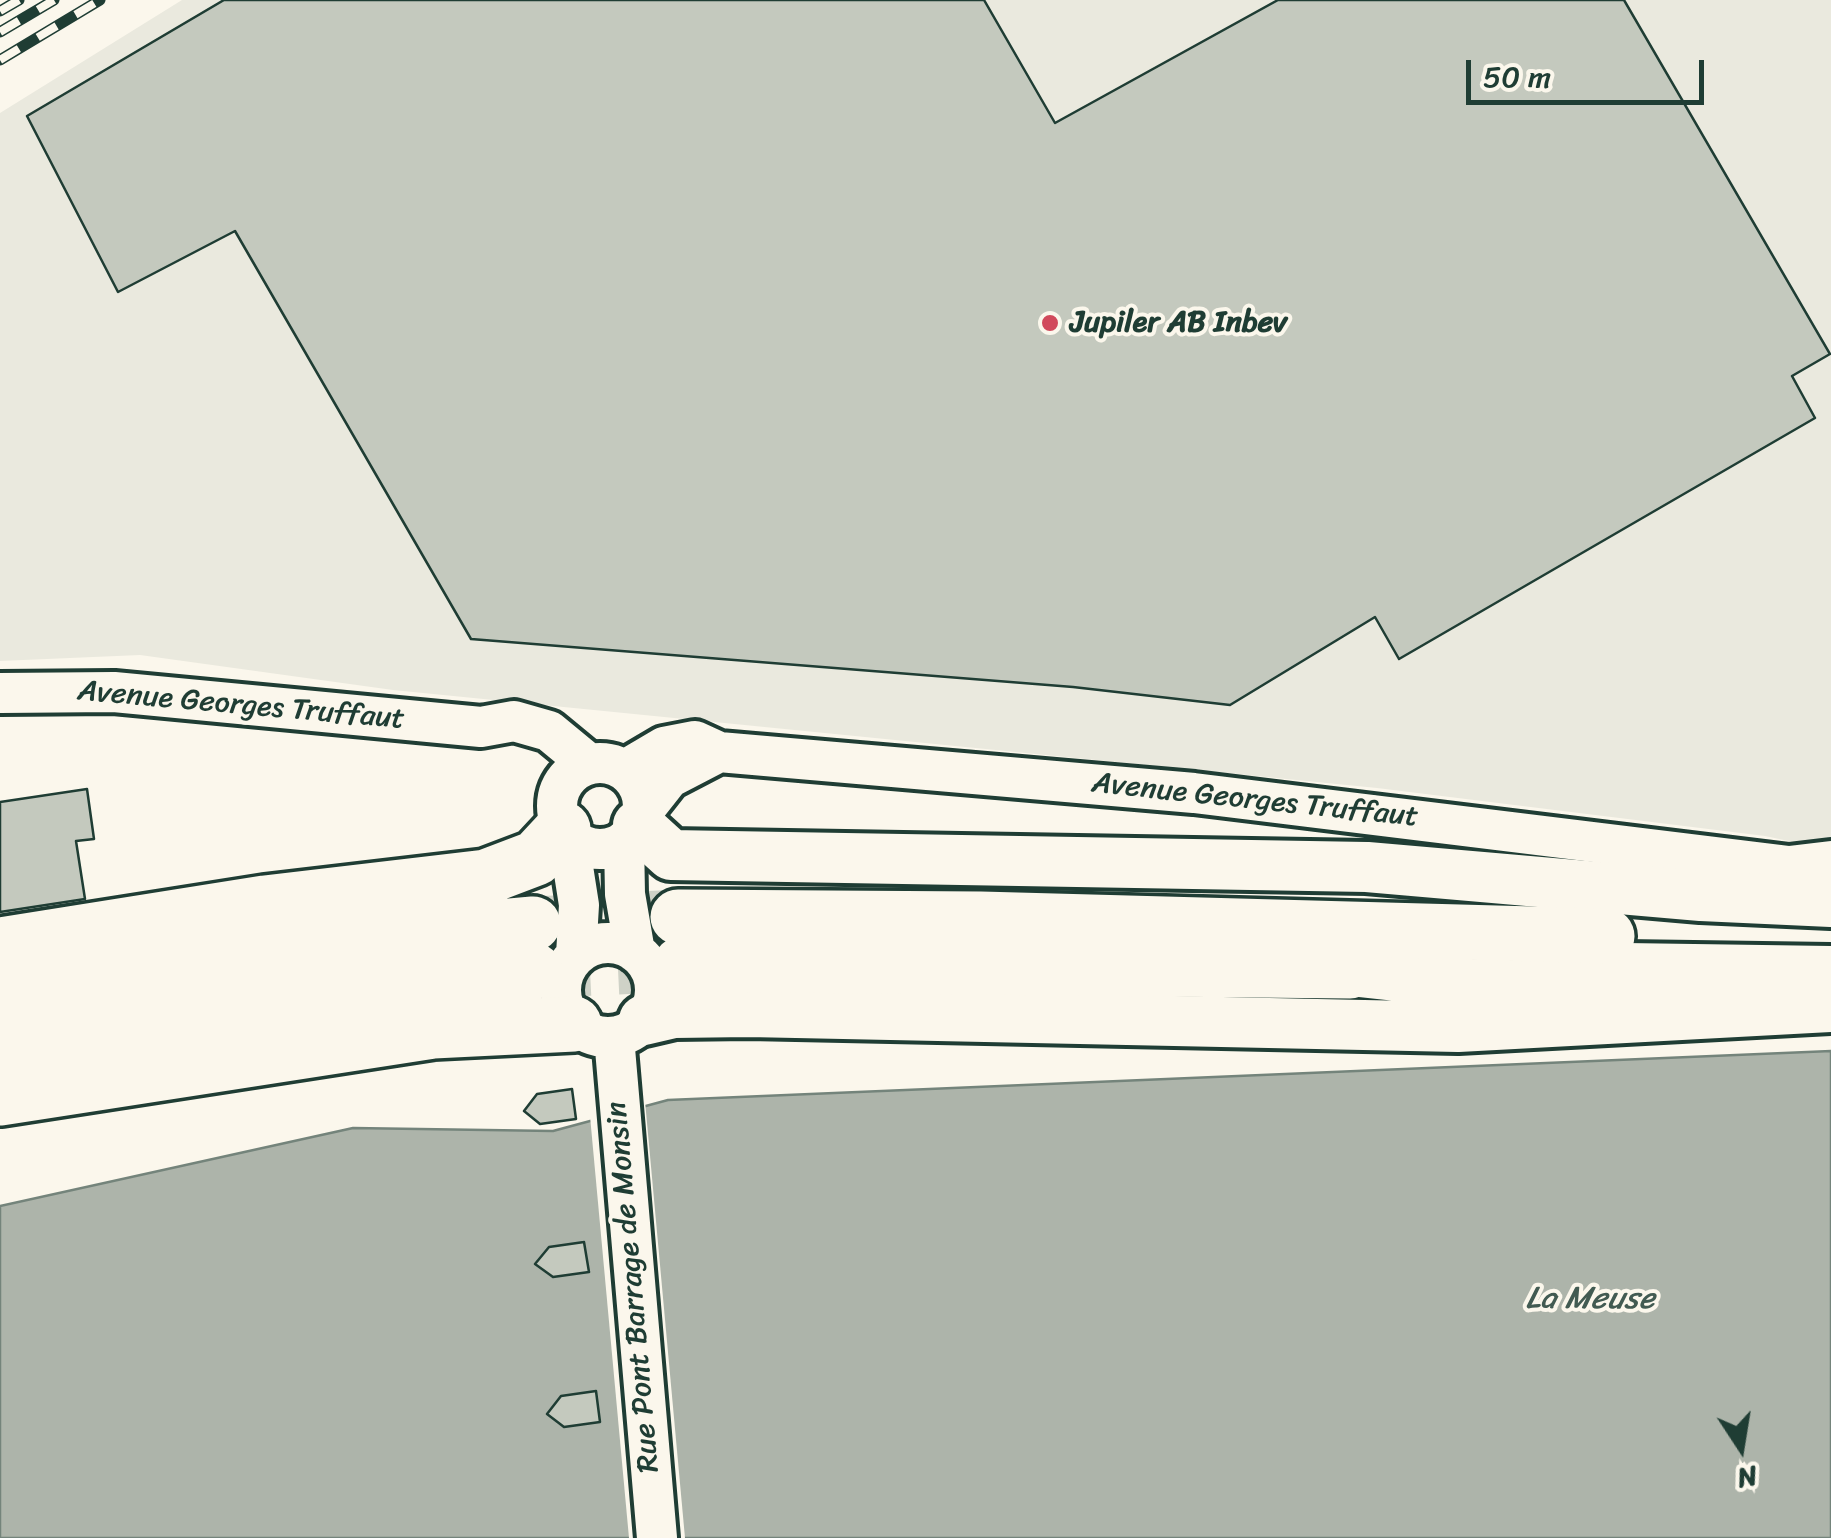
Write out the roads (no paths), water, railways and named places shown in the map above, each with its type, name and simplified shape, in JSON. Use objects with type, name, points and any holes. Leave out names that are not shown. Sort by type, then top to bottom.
[{"type":"highway","points":[[0,945],[264,903],[498,874],[536,858],[563,820]]},
{"type":"highway","points":[[665,944],[981,918],[1607,936]]},
{"type":"highway","points":[[0,994],[361,941],[548,950]]},
{"type":"highway","points":[[665,944],[1350,971]]},
{"type":"highway","points":[[0,1044],[395,983],[548,950]]},
{"type":"highway","points":[[0,1098],[433,1030],[611,1027]]},
{"type":"main road","points":[[635,826],[670,856],[1367,867],[1701,896],[1831,902]]},
{"type":"main road","points":[[1607,936],[1831,940]]},
{"type":"main road","points":[[1350,971],[1831,970]]},
{"type":"main road","points":[[1350,971],[1469,984],[1831,991]]},
{"type":"main road","points":[[611,1027],[674,1014],[749,1012],[1458,1027],[1831,1007]]},
{"type":"street","name":"Avenue Georges Truffaut","points":[[0,694],[114,692],[481,727],[514,720],[534,724],[607,767],[679,742],[695,741],[719,752],[1194,793],[1789,866],[1831,860]]},
{"type":"street","name":"Avenue Georges Truffaut","points":[[481,727],[537,757],[563,820]]},
{"type":"street","points":[[563,820],[588,847],[610,848],[635,826],[669,778],[719,752]]},
{"type":"street","points":[[548,950],[579,905],[563,820],[570,775],[607,767],[638,784],[627,914],[665,944]]},
{"type":"street","points":[[548,950],[604,943],[665,944]]},
{"type":"street","points":[[548,950],[563,976],[561,990],[611,1027],[655,994],[654,978],[665,944]]},
{"type":"street","name":"Rue Pont Barrage de Monsin","points":[[611,1027],[657,1538]]},
{"type":"water","name":"La Meuse","points":[[1831,1051],[1831,1538],[0,1538],[0,1206],[353,1128],[553,1131],[668,1100]]},
{"type":"tunnel","points":[[533,924],[678,917]]},
{"type":"tunnel","points":[[535,971],[681,964]]},
{"type":"railway","points":[[0,11],[19,0]]},
{"type":"railway","points":[[0,32],[54,0]]},
{"type":"railway","points":[[0,60],[100,0]]},
{"type":"place","name":"Jupiler AB Inbev","points":[[1050,323]]}]
